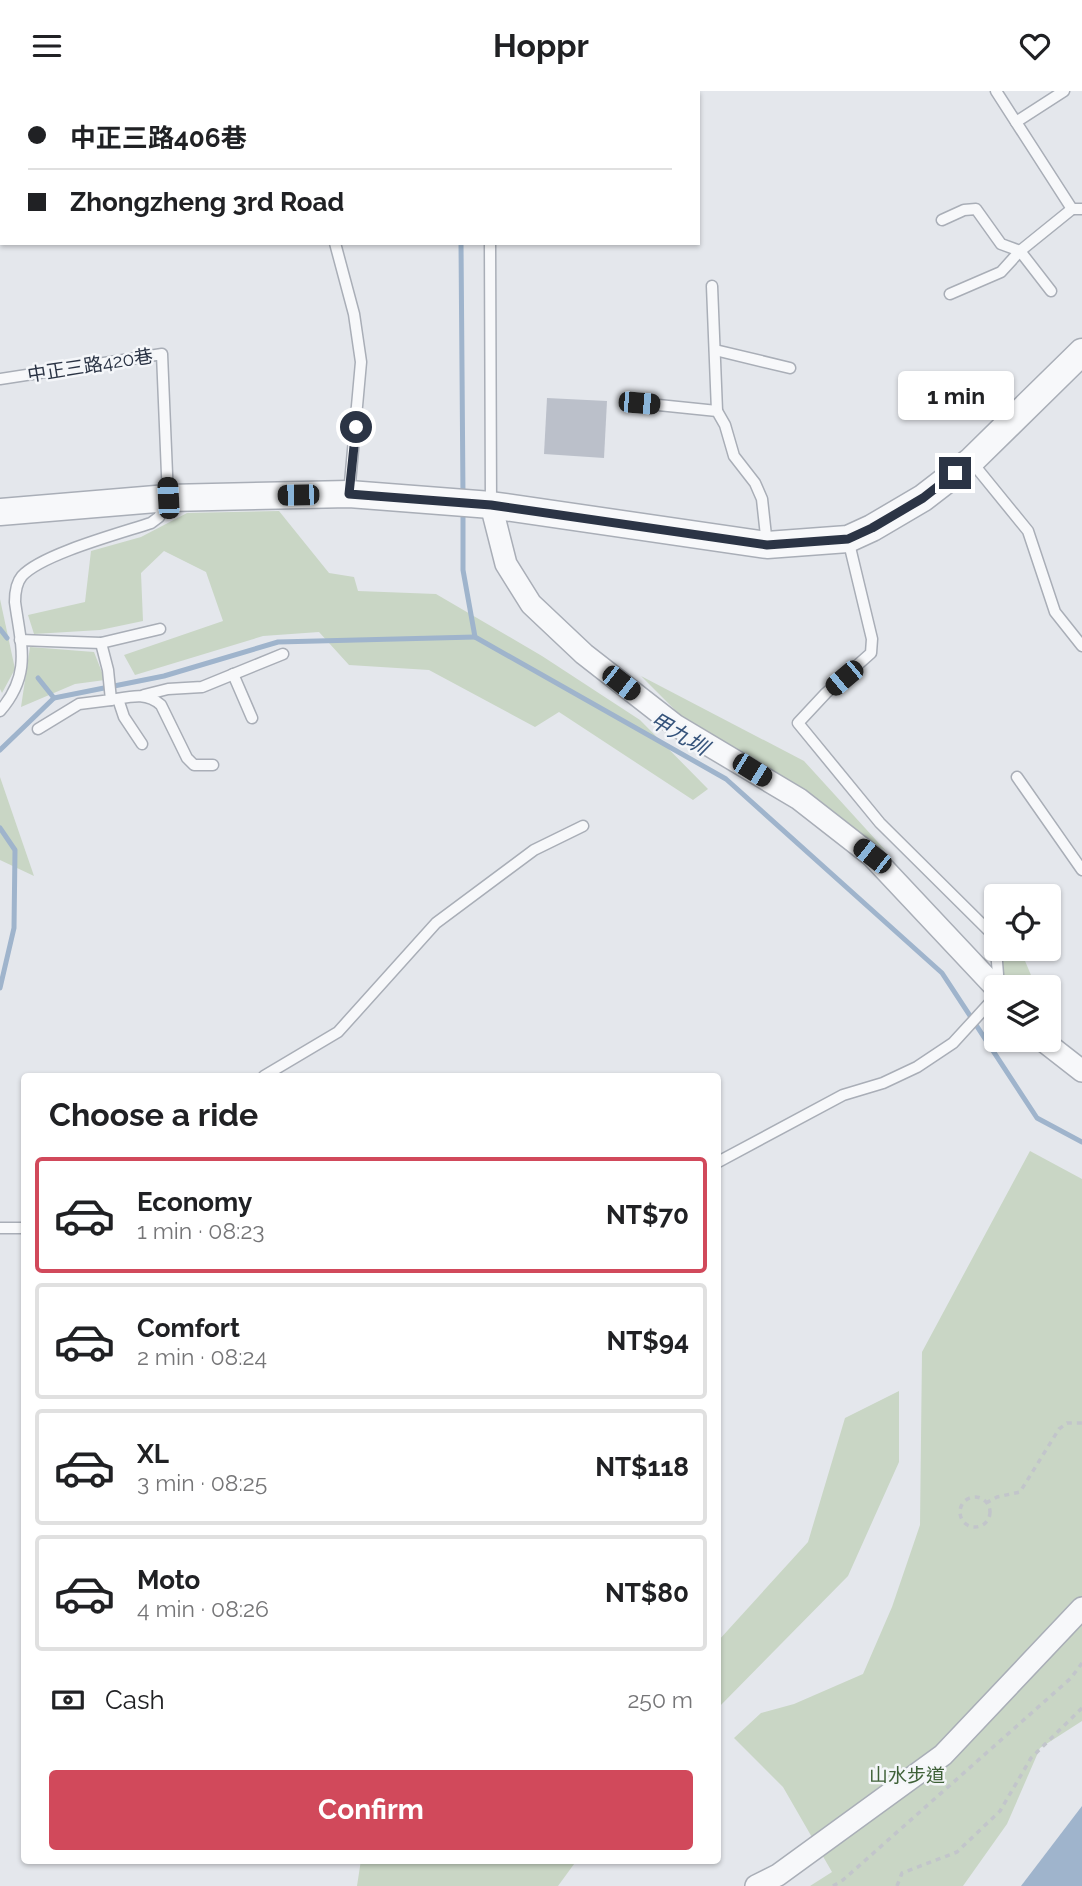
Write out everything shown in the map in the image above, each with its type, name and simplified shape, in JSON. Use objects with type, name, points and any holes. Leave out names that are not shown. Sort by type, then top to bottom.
[{"type":"street","points":[[0,512],[168,498],[349,494],[486,505],[767,545],[848,539],[923,498],[971,461],[1082,352]]},
{"type":"street","points":[[486,505],[506,565],[531,604],[540,613],[584,654],[675,725],[799,799],[872,856],[985,975]]},
{"type":"street","points":[[1057,1052],[1082,1070]]},
{"type":"street","points":[[756,1886],[778,1875],[943,1755],[1082,1608]]},
{"type":"lane","points":[[950,293],[1001,272],[1020,251],[1077,209],[996,91]]},
{"type":"lane","points":[[1016,122],[1064,91]]},
{"type":"lane","points":[[942,220],[964,210],[976,209],[1001,244],[1020,251],[1051,291]]},
{"type":"lane","points":[[336,245],[354,314],[360,362],[349,494]]},
{"type":"lane","points":[[486,505],[491,245]]},
{"type":"lane","points":[[712,286],[717,411],[725,425],[734,456],[755,483],[762,499],[767,545]]},
{"type":"lane","points":[[715,350],[790,368]]},
{"type":"lane","name":"中正三路420巷","points":[[0,379],[162,354],[168,498]]},
{"type":"lane","points":[[639,403],[717,411]]},
{"type":"lane","points":[[971,461],[1028,531],[1055,612],[1082,646]]},
{"type":"lane","points":[[0,711],[10,700],[24,665],[15,602],[15,591],[21,577],[33,568],[79,547],[151,523],[159,517],[168,498]]},
{"type":"lane","points":[[848,539],[870,627],[871,653],[826,693],[798,723],[880,824],[995,937],[996,975]]},
{"type":"lane","points":[[20,640],[101,643],[160,629]]},
{"type":"lane","points":[[101,643],[113,698],[142,744]]},
{"type":"lane","points":[[38,729],[79,704],[168,689],[202,687],[283,654]]},
{"type":"lane","points":[[233,674],[252,718]]},
{"type":"lane","points":[[144,695],[161,705],[187,758],[194,765],[213,765]]},
{"type":"lane","points":[[1017,777],[1082,870]]},
{"type":"lane","points":[[269,1073],[338,1032],[436,923],[467,898],[534,850],[583,826]]},
{"type":"lane","points":[[721,1160],[843,1095],[884,1083],[917,1067],[953,1044],[984,1007]]},
{"type":"lane","points":[[0,1228],[21,1228]]},
{"type":"path","points":[[986,1503],[996,1497],[1020,1492],[1059,1429],[1067,1423],[1082,1423]]},
{"type":"path","points":[[974,1497],[986,1503],[988,1518],[981,1525],[971,1526],[963,1521],[960,1512],[965,1500],[974,1497]]},
{"type":"path","points":[[833,1886],[1071,1678],[1082,1663]]},
{"type":"path","points":[[897,1886],[902,1873],[957,1852],[1000,1811],[1031,1758],[1082,1708]]},
{"type":"green space","points":[[279,511],[329,573],[354,577],[358,591],[436,594],[542,656],[640,720],[708,789],[693,800],[559,712],[535,727],[429,670],[349,665],[319,632],[263,636],[135,675],[124,655],[223,621],[206,572],[164,551],[141,573],[143,621],[100,630],[34,634],[28,615],[85,602],[91,551],[141,537],[187,513]]},
{"type":"green space","points":[[0,599],[15,669],[2,693],[0,689]]},
{"type":"green space","points":[[30,647],[94,652],[105,680],[75,684],[21,707]]},
{"type":"green space","points":[[641,676],[804,761],[886,851],[762,766],[681,716]]},
{"type":"green space","points":[[0,777],[34,876],[0,860]]},
{"type":"green space","points":[[1003,961],[1025,961],[1031,975],[1004,975]]},
{"type":"green space","name":"山水步道","points":[[1030,1151],[1082,1179],[1082,1721],[1040,1748],[1007,1824],[963,1886],[810,1886],[832,1872],[783,1787],[734,1738],[761,1713],[794,1704],[863,1674],[892,1607],[920,1525],[922,1352]]},
{"type":"green space","points":[[899,1391],[899,1462],[848,1576],[721,1705],[721,1638],[808,1542],[845,1418]]},
{"type":"green space","points":[[360,1864],[574,1864],[558,1886],[357,1886]]},
{"type":"water","points":[[1082,1806],[1082,1886],[1021,1886]]},
{"type":"building","points":[[547,398],[607,401],[604,458],[544,454]]},
{"type":"waterway","name":"甲九圳","points":[[461,245],[463,496]]},
{"type":"waterway","name":"甲九圳","points":[[463,509],[463,570],[475,637],[726,779],[942,973],[1037,1118],[1082,1142]]},
{"type":"waterway","points":[[0,629],[7,638]]},
{"type":"waterway","points":[[0,750],[54,698],[164,676],[278,642],[475,637]]},
{"type":"waterway","points":[[38,678],[54,698]]},
{"type":"waterway","points":[[0,828],[15,850],[14,928],[0,988]]},
{"type":"route","points":[[356,427],[349,494],[491,505],[767,545],[848,539],[923,498],[955,473]]}]
